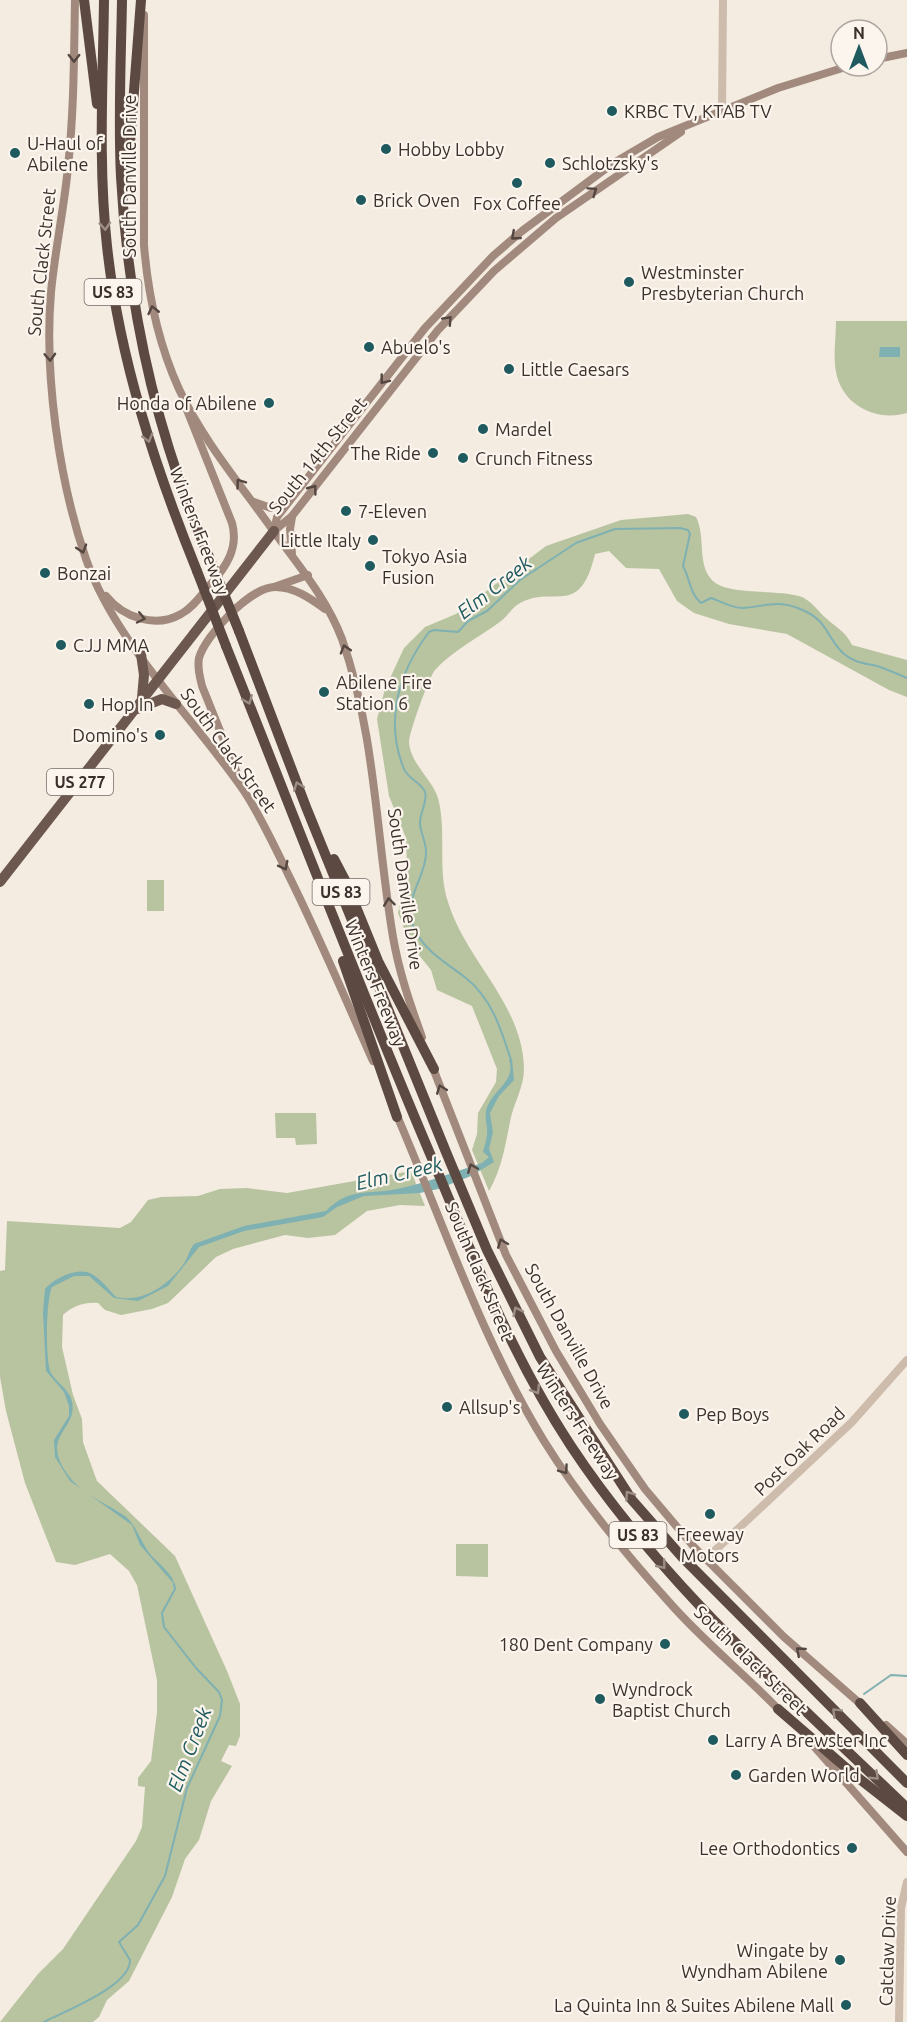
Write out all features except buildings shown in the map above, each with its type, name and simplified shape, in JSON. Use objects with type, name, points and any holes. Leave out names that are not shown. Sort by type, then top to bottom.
[{"type":"highway","points":[[84,0],[96,99],[103,190]]},
{"type":"highway","name":"Winters Freeway","points":[[104,0],[103,190],[107,246],[117,318],[149,441],[170,505],[389,1062],[492,1304],[530,1380],[572,1448],[669,1574],[907,1808]]},
{"type":"highway","name":"Winters Freeway","points":[[122,0],[120,124],[125,225],[135,310],[164,438],[183,496],[239,631],[306,807],[487,1250],[540,1358],[632,1500],[682,1557],[907,1783]]},
{"type":"highway","points":[[125,225],[143,0]]},
{"type":"highway","name":"US 277","points":[[0,882],[274,531]]},
{"type":"highway","points":[[141,654],[144,678],[142,700]]},
{"type":"highway","points":[[134,711],[162,699],[176,704]]},
{"type":"highway","points":[[306,807],[345,880],[378,961],[434,1069]]},
{"type":"highway","points":[[305,850],[397,1117]]},
{"type":"highway","points":[[860,1703],[907,1755]]},
{"type":"highway","points":[[778,1709],[907,1816]]},
{"type":"main road","name":"South Clack Street","points":[[75,0],[74,80],[70,140],[51,294],[49,353],[59,446],[80,541],[96,584],[107,607],[176,704],[244,793],[264,824],[306,909],[500,1358],[544,1442],[607,1530],[638,1568],[683,1617],[824,1756],[907,1852]]},
{"type":"main road","name":"South Danville Drive","points":[[143,0],[144,245],[152,305],[160,337],[180,391],[208,439],[308,575],[341,638],[359,695],[370,750],[393,938],[404,987],[506,1255],[526,1295],[600,1424],[645,1489],[707,1558],[784,1637],[907,1744]]},
{"type":"main road","points":[[889,57],[907,53]]},
{"type":"main road","name":"South 14th Street","points":[[274,531],[277,517],[425,328],[493,256],[557,203],[612,164],[658,137],[690,126],[778,88],[829,72]]},
{"type":"main road","name":"South 14th Street","points":[[274,531],[292,516],[438,330],[494,271],[556,218],[690,126]]},
{"type":"main road","points":[[96,584],[117,609],[128,615],[143,620],[167,619],[180,615],[191,607],[226,567],[232,555],[235,531],[202,453],[180,391]]},
{"type":"main road","points":[[253,502],[271,508],[290,501]]},
{"type":"main road","points":[[292,516],[290,529],[292,555]]},
{"type":"main road","points":[[244,793],[202,686],[198,673],[199,658],[226,619],[242,602],[258,592],[308,575]]},
{"type":"main road","points":[[273,587],[302,593],[328,611]]},
{"type":"street","points":[[722,111],[723,0]]},
{"type":"street","points":[[657,150],[658,137]]},
{"type":"street","name":"Post Oak Road","points":[[707,1558],[836,1438],[888,1384],[907,1360]]},
{"type":"street","name":"Catclaw Drive","points":[[899,2022],[901,1908],[907,1882]]},
{"type":"green space","points":[[836,321],[907,321],[907,413],[884,415],[872,413],[853,402],[845,394],[835,366]]},
{"type":"green space","points":[[688,514],[696,517],[699,525],[704,565],[711,579],[727,588],[789,594],[804,598],[844,633],[852,645],[907,660],[907,697],[889,690],[787,634],[729,624],[694,613],[677,601],[659,569],[626,568],[609,551],[595,554],[589,574],[581,587],[573,594],[530,599],[517,605],[503,619],[458,650],[435,670],[412,728],[410,750],[438,798],[442,824],[443,877],[448,902],[467,944],[504,1003],[514,1024],[521,1046],[524,1069],[502,1157],[489,1191],[472,1150],[477,1134],[478,1113],[496,1082],[497,1069],[472,1006],[437,990],[431,970],[410,944],[398,913],[407,867],[406,838],[389,796],[377,719],[385,689],[404,648],[425,627],[456,614],[546,546],[621,520]]},
{"type":"green space","points":[[147,880],[164,880],[164,911],[147,911]]},
{"type":"green space","points":[[275,1113],[316,1113],[317,1144],[296,1145],[295,1138],[276,1138]]},
{"type":"green space","points":[[411,1171],[425,1206],[400,1205],[367,1211],[335,1235],[308,1238],[285,1235],[233,1249],[216,1257],[168,1303],[152,1309],[121,1315],[105,1310],[98,1303],[88,1303],[79,1305],[63,1315],[62,1347],[73,1395],[82,1419],[83,1442],[97,1481],[175,1556],[240,1704],[240,1736],[236,1746],[229,1745],[221,1761],[232,1766],[211,1801],[199,1840],[185,1859],[172,1897],[129,1981],[107,2000],[99,2017],[93,2022],[0,2022],[38,1974],[63,1949],[136,1841],[142,1827],[145,1787],[138,1786],[138,1778],[151,1761],[157,1712],[157,1680],[137,1585],[129,1571],[110,1554],[75,1565],[56,1562],[25,1483],[6,1411],[0,1377],[0,1271],[5,1270],[7,1221],[120,1228],[131,1222],[148,1200],[161,1197],[198,1196],[220,1189],[247,1188],[287,1193]]},
{"type":"green space","points":[[456,1544],[488,1544],[488,1577],[456,1576]]},
{"type":"water","points":[[880,347],[900,347],[900,357],[879,357]]},
{"type":"water","points":[[512,1059],[514,1080],[499,1096],[490,1113],[493,1132],[489,1149],[494,1162],[471,1176],[438,1189],[420,1193],[364,1196],[337,1207],[323,1217],[244,1231],[199,1247],[168,1286],[138,1301],[114,1298],[89,1276],[74,1276],[52,1287],[47,1317],[49,1367],[53,1376],[69,1394],[73,1409],[61,1434],[57,1452],[61,1465],[84,1491],[70,1481],[55,1457],[54,1440],[69,1416],[69,1406],[64,1392],[46,1371],[43,1313],[45,1289],[49,1285],[60,1277],[80,1271],[95,1276],[116,1297],[145,1295],[162,1286],[177,1273],[194,1244],[244,1226],[326,1211],[335,1203],[351,1195],[408,1187],[482,1163],[489,1157],[483,1152],[487,1134],[487,1108],[491,1099],[508,1079],[509,1060]]},
{"type":"water","points":[[88,1494],[129,1520],[150,1554],[168,1573],[174,1584],[140,1545],[132,1525]]},
{"type":"waterway","name":"Elm Creek","points":[[511,1060],[499,1026],[483,995],[466,978],[438,958],[426,946],[416,932],[410,911],[411,901],[425,864],[426,854],[420,823],[426,795],[404,769],[398,751],[395,715],[403,680],[418,647],[429,632],[434,630],[458,632],[468,621],[487,611],[520,580],[576,543],[615,529],[680,528],[688,530],[690,534],[683,566],[692,591],[701,603],[711,598],[738,608],[771,604],[792,606],[817,618],[838,648],[848,657],[907,678]]},
{"type":"waterway","name":"Elm Creek","points":[[44,2022],[95,1997],[120,1979],[127,1970],[130,1960],[119,1942],[138,1925],[165,1876],[187,1788],[220,1716],[222,1700],[219,1692],[196,1668],[164,1627],[162,1613],[175,1589],[174,1584]]},
{"type":"waterway","points":[[864,1694],[891,1675],[907,1676]]},
{"type":"place","name":"KRBC TV, KTAB TV","points":[[612,111]]},
{"type":"place","name":"Hobby Lobby","points":[[386,149]]},
{"type":"place","name":"U-Haul of Abilene","points":[[15,153]]},
{"type":"place","name":"Schlotzsky's","points":[[550,163]]},
{"type":"place","name":"Fox Coffee","points":[[517,183]]},
{"type":"place","name":"Brick Oven","points":[[361,200]]},
{"type":"place","name":"Westminster Presbyterian Church","points":[[629,282]]},
{"type":"place","name":"Abuelo's","points":[[369,347]]},
{"type":"place","name":"Little Caesars","points":[[509,369]]},
{"type":"place","name":"Honda of Abilene","points":[[269,403]]},
{"type":"place","name":"Mardel","points":[[483,429]]},
{"type":"place","name":"The Ride","points":[[433,453]]},
{"type":"place","name":"Crunch Fitness","points":[[463,458]]},
{"type":"place","name":"7-Eleven","points":[[346,511]]},
{"type":"place","name":"Little Italy","points":[[373,540]]},
{"type":"place","name":"Tokyo Asia Fusion","points":[[370,566]]},
{"type":"place","name":"Bonzai","points":[[45,573]]},
{"type":"place","name":"CJJ MMA","points":[[61,645]]},
{"type":"place","name":"Abilene Fire Station 6","points":[[324,692]]},
{"type":"place","name":"Hop In","points":[[89,704]]},
{"type":"place","name":"Domino's","points":[[160,735]]},
{"type":"place","name":"Allsup's","points":[[447,1407]]},
{"type":"place","name":"Pep Boys","points":[[684,1414]]},
{"type":"place","name":"Freeway Motors","points":[[710,1514]]},
{"type":"place","name":"180 Dent Company","points":[[665,1644]]},
{"type":"place","name":"Wyndrock Baptist Church","points":[[600,1699]]},
{"type":"place","name":"Larry A Brewster Inc","points":[[713,1740]]},
{"type":"place","name":"Garden World","points":[[736,1775]]},
{"type":"place","name":"Lee Orthodontics","points":[[852,1848]]},
{"type":"place","name":"Wingate by Wyndham Abilene","points":[[840,1960]]},
{"type":"place","name":"La Quinta Inn & Suites Abilene Mall","points":[[846,2005]]}]
